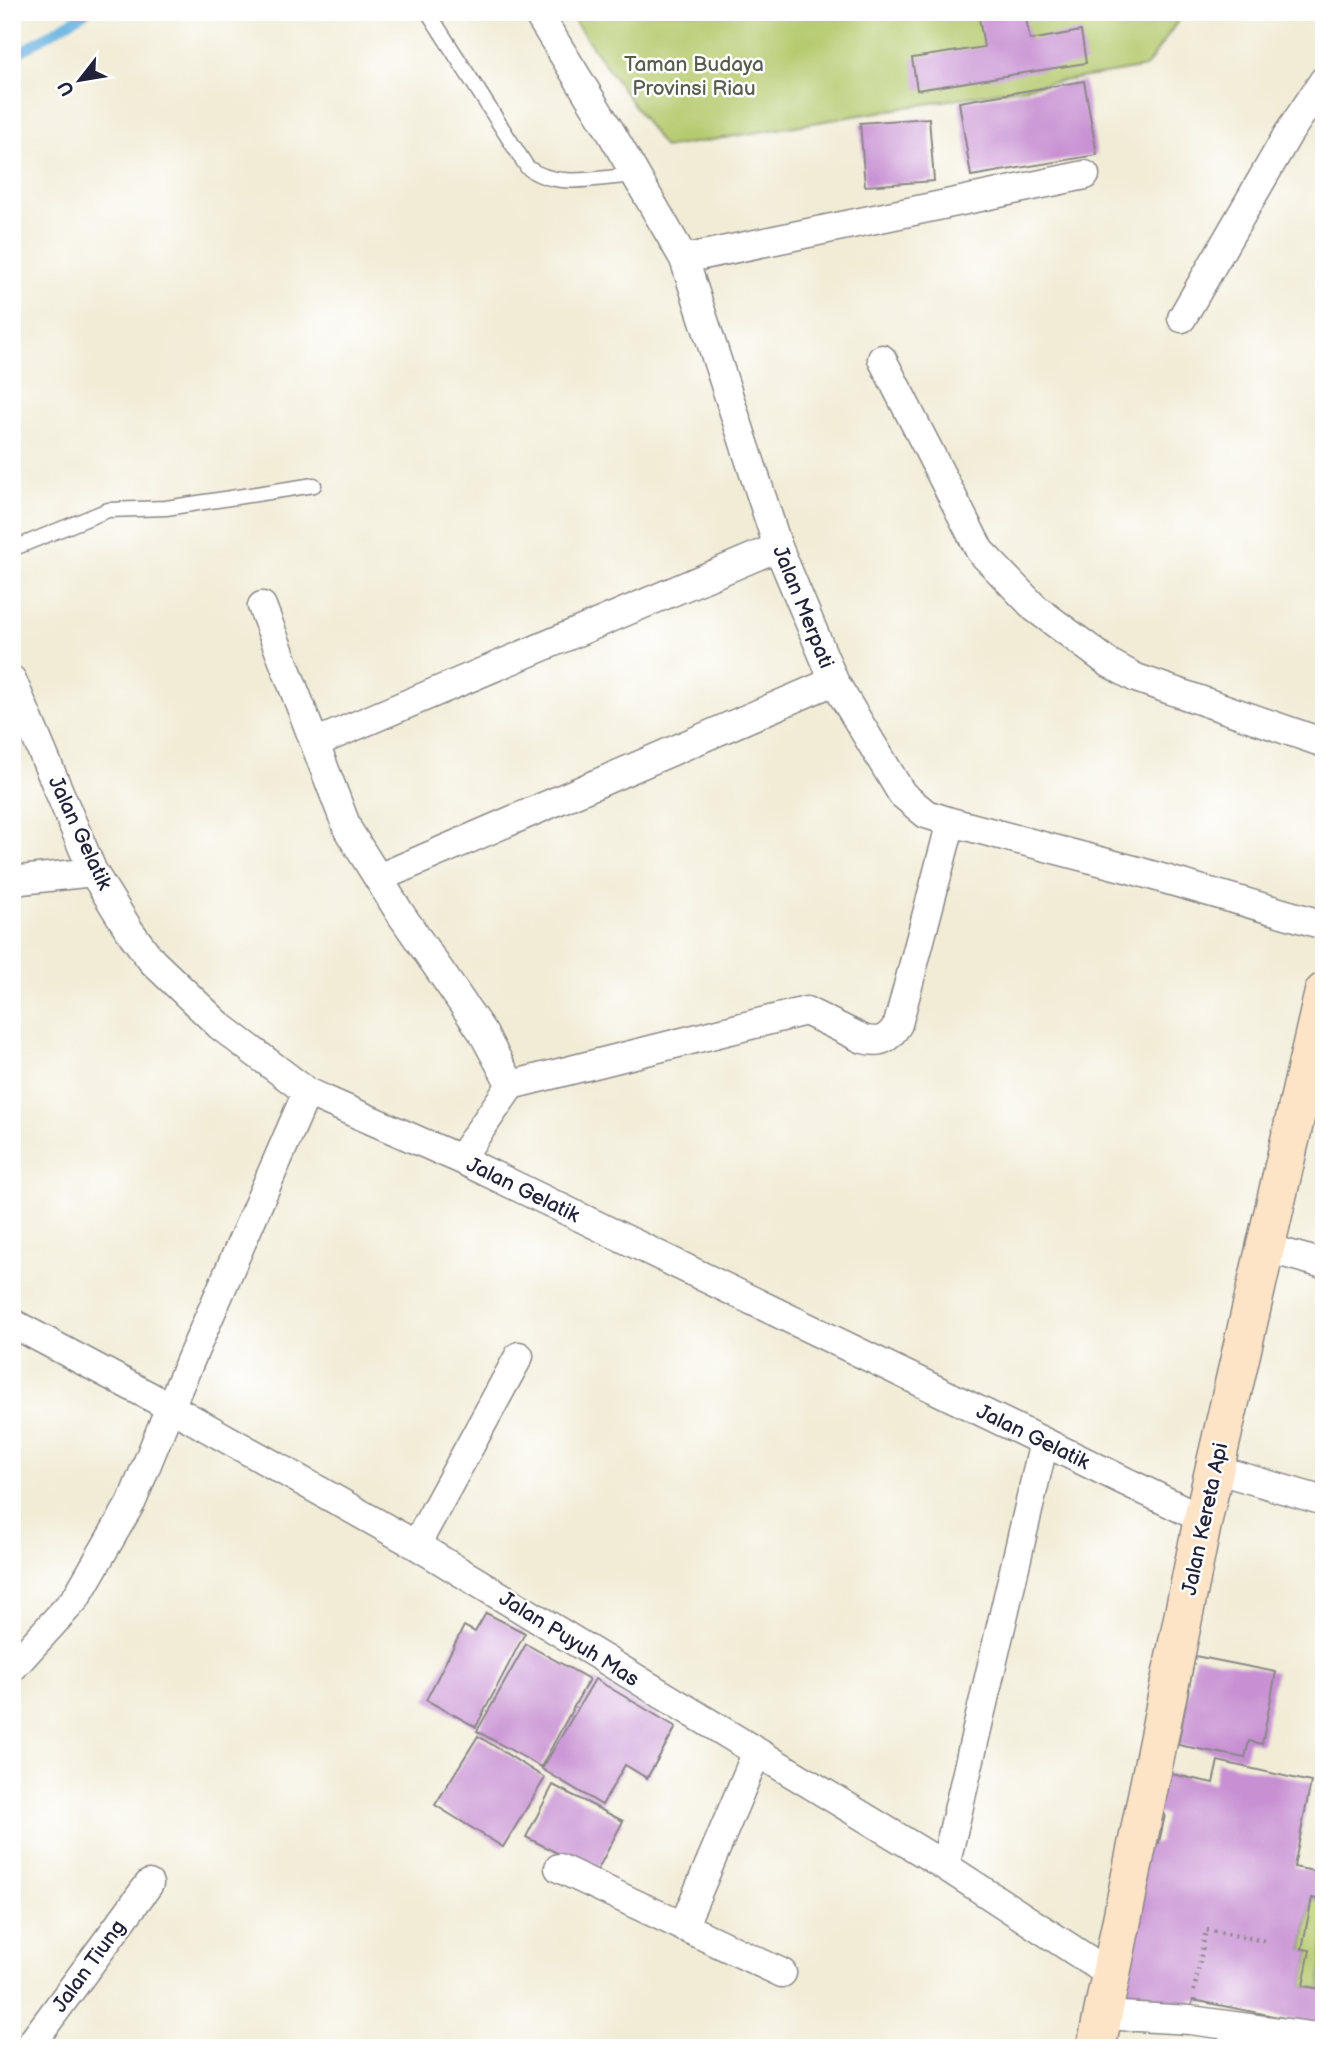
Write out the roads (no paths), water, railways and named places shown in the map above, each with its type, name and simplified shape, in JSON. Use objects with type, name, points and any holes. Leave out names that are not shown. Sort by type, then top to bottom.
[{"type":"street","name":"Jalan Merpati","points":[[537,12],[684,260],[778,548],[834,681],[902,794],[926,814],[951,822],[1130,869],[1324,925]]},
{"type":"street","points":[[1182,318],[1288,134],[1324,80]]},
{"type":"street","points":[[684,260],[1085,175]]},
{"type":"street","points":[[883,359],[980,551],[1035,608],[1108,663],[1136,678],[1324,743]]},
{"type":"street","points":[[315,743],[778,548]]},
{"type":"street","points":[[262,606],[348,831],[381,877],[400,913],[483,1033],[511,1085]]},
{"type":"street","name":"Jalan Gelatik","points":[[12,680],[93,872],[129,930],[174,983],[220,1026],[307,1092],[460,1159],[1203,1519]]},
{"type":"street","points":[[381,877],[834,681]]},
{"type":"street","points":[[460,1159],[511,1085],[806,1010],[863,1039],[873,1042],[886,1039],[898,1024],[951,822]]},
{"type":"street","points":[[12,881],[93,872]]},
{"type":"street","name":"Jalan Kereta Api","points":[[1100,2031],[1203,1519],[1324,992]]},
{"type":"street","points":[[12,1668],[76,1598],[132,1501],[307,1092]]},
{"type":"street","points":[[1266,1248],[1324,1264]]},
{"type":"street","name":"Jalan Puyuh Mas","points":[[12,1323],[170,1407],[416,1545],[945,1867],[1112,1976]]},
{"type":"street","points":[[416,1545],[519,1356]]},
{"type":"street","points":[[945,1867],[1044,1442]]},
{"type":"street","points":[[1215,1469],[1324,1501]]},
{"type":"street","points":[[683,1927],[756,1754]]},
{"type":"street","points":[[559,1868],[782,1973]]},
{"type":"street","name":"Jalan Tiung","points":[[29,2048],[149,1884]]},
{"type":"street","points":[[1100,2031],[1189,2020],[1324,2038]]},
{"type":"lane","points":[[428,12],[527,167],[539,177],[558,180],[636,175]]},
{"type":"lane","points":[[12,549],[108,510],[166,508],[313,485]]},
{"type":"waterway","points":[[12,57],[86,12]]},
{"type":"park label","name":"Taman Budaya Provinsi Riau","points":[[694,76]]}]
